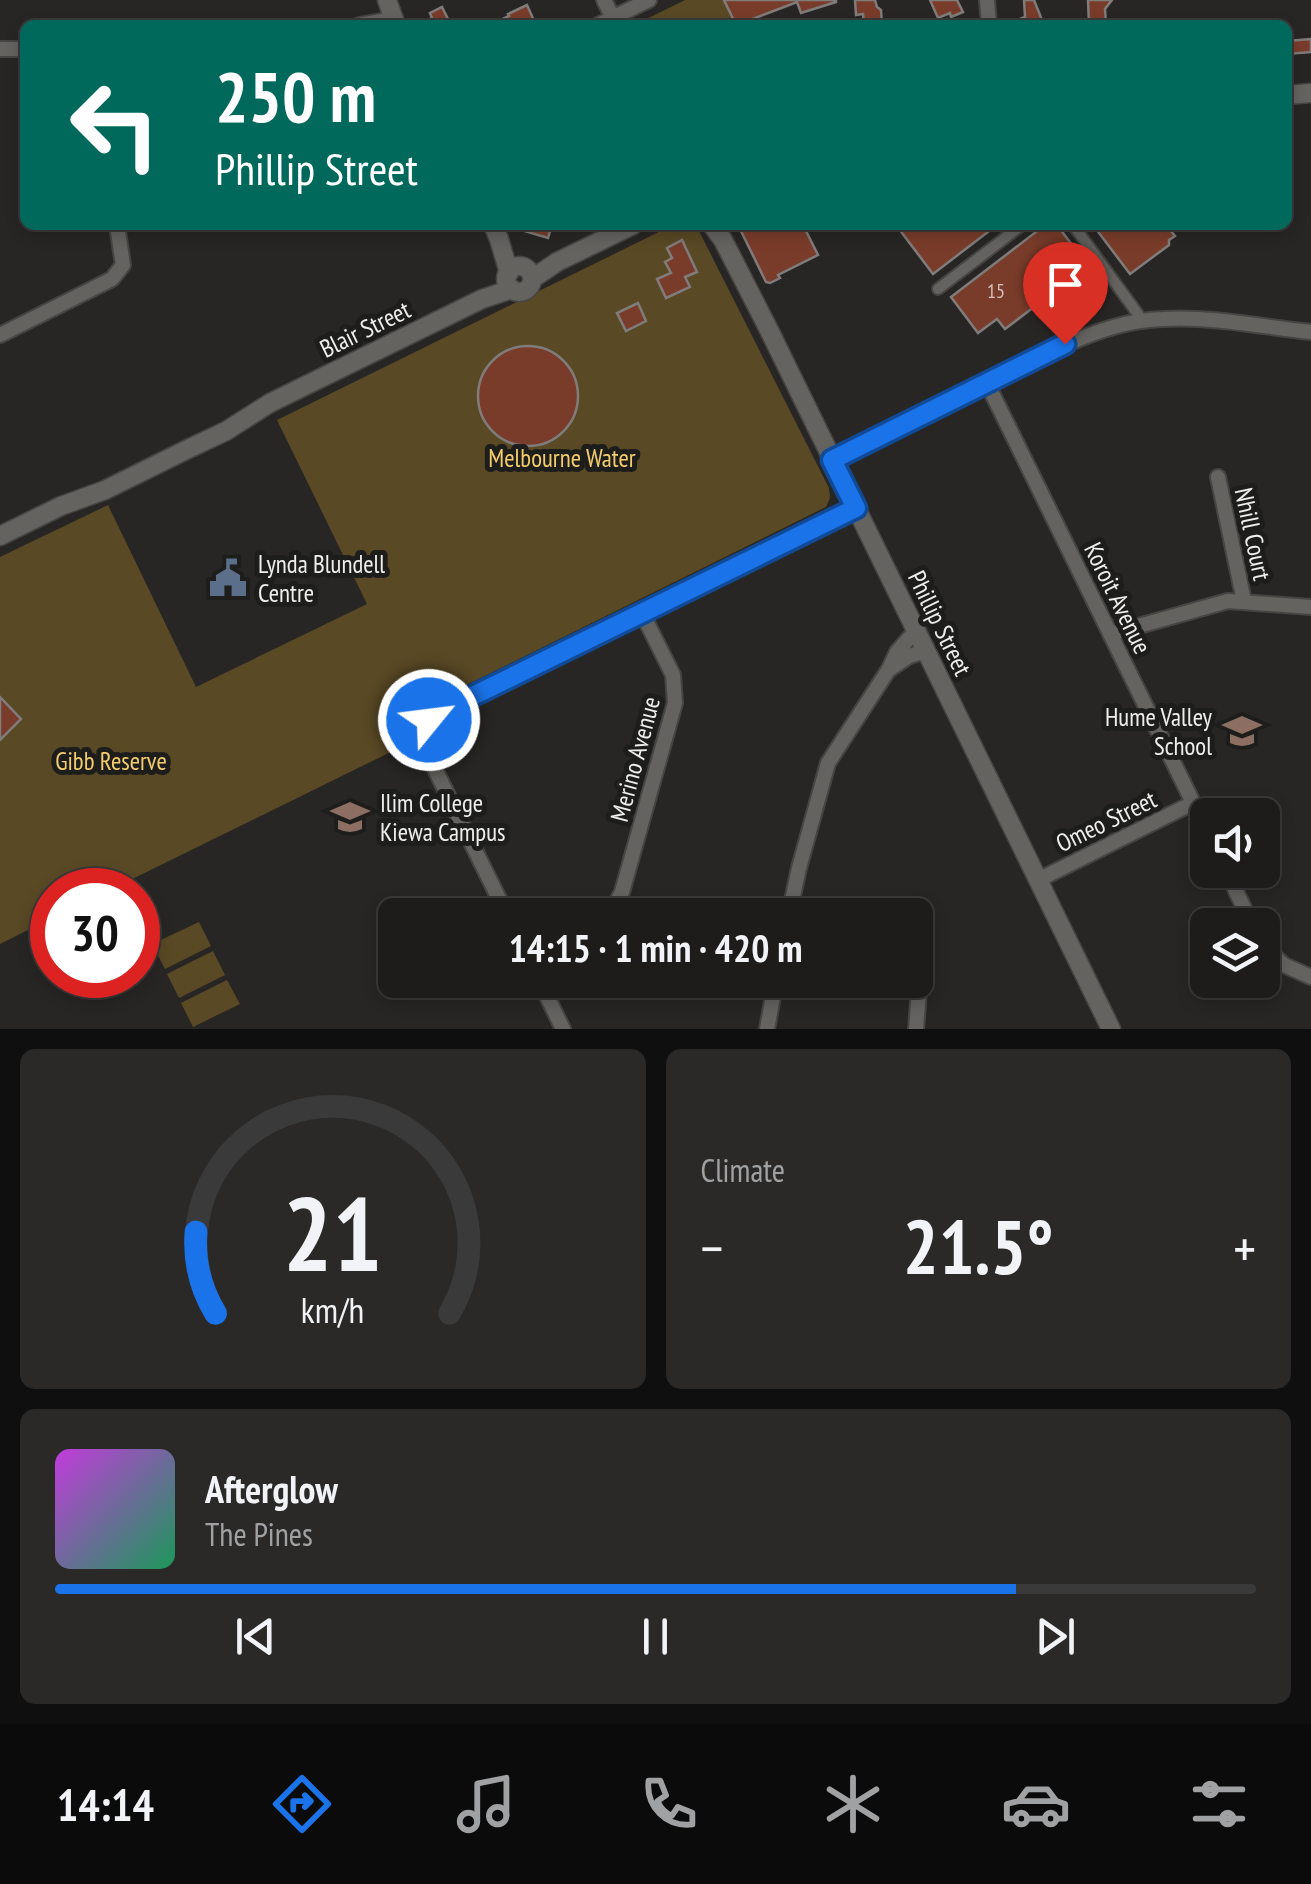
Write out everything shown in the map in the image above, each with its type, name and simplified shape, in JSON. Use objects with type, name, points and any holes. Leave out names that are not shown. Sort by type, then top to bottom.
[{"type":"street","points":[[610,20],[649,0]]},
{"type":"street","points":[[0,335],[108,282],[131,266],[119,230]]},
{"type":"street","name":"Blair Street","points":[[0,536],[169,446],[221,421],[270,404],[482,299],[518,276],[623,230]]},
{"type":"street","name":"Phillip Street","points":[[718,230],[1111,1029]]},
{"type":"street","points":[[938,289],[1015,230]]},
{"type":"street","points":[[1076,230],[1144,321]]},
{"type":"street","points":[[496,232],[518,276]]},
{"type":"street","points":[[832,460],[1105,328],[1190,319],[1311,332]]},
{"type":"street","name":"Koroit Avenue","points":[[987,383],[1191,798]]},
{"type":"street","name":"Nhill Court","points":[[1218,477],[1244,600]]},
{"type":"street","points":[[499,898],[422,742],[423,728],[429,720],[856,508]]},
{"type":"street","points":[[1110,634],[1228,601],[1311,607]]},
{"type":"street","name":"Merino Avenue","points":[[619,898],[676,703],[673,675],[642,613]]},
{"type":"street","points":[[792,898],[828,764],[903,644],[918,633]]},
{"type":"street","points":[[889,670],[909,656],[926,651]]},
{"type":"street","name":"Omeo Street","points":[[1038,880],[1190,804]]},
{"type":"street","points":[[1280,961],[1311,977]]},
{"type":"street","points":[[548,998],[563,1029]]},
{"type":"street","points":[[767,1029],[773,998]]},
{"type":"street","points":[[916,1029],[918,998]]},
{"type":"green space","points":[[685,0],[724,0],[734,20],[644,20]]},
{"type":"green space","name":"Melbourne Water","points":[[663,230],[699,230],[829,488],[826,507],[418,709],[409,725],[407,744],[155,868],[30,868],[30,929],[0,944],[0,557],[108,505],[196,687],[367,604],[277,420]]},
{"type":"green space","points":[[199,922],[211,946],[165,969],[160,959],[160,940]]},
{"type":"green space","points":[[213,951],[225,975],[179,998],[167,974]]},
{"type":"green space","points":[[227,980],[240,1004],[193,1027],[181,1003]]},
{"type":"building","points":[[724,0],[836,0],[801,13],[797,2],[750,20],[734,20]]},
{"type":"building","points":[[855,0],[875,0],[882,20],[864,20],[863,14],[856,15]]},
{"type":"building","points":[[930,0],[957,0],[963,12],[938,18]]},
{"type":"building","points":[[1024,0],[1034,0],[1042,20],[1018,20],[1025,17]]},
{"type":"building","points":[[1088,0],[1112,0],[1105,9],[1106,20],[1089,20]]},
{"type":"building","points":[[527,5],[534,20],[501,20]]},
{"type":"building","points":[[442,7],[448,20],[428,20],[432,18],[430,13]]},
{"type":"building","points":[[1311,39],[1311,52],[1292,54],[1292,41]]},
{"type":"building","points":[[521,230],[550,230],[548,238]]},
{"type":"building","points":[[740,230],[806,230],[818,255],[766,282]]},
{"type":"building","points":[[900,230],[990,230],[933,274]]},
{"type":"building","points":[[1038,230],[1061,230],[1088,266],[1005,329],[997,319],[978,333],[951,297]]},
{"type":"building","points":[[1097,230],[1170,230],[1175,236],[1169,245],[1130,274]]},
{"type":"building","points":[[682,240],[697,272],[685,277],[690,287],[666,298],[657,279],[671,273],[665,262],[672,258],[667,248]]},
{"type":"building","points":[[638,303],[646,321],[626,331],[617,313]]},
{"type":"building","points":[[528,346],[547,350],[563,361],[574,377],[578,396],[574,415],[563,431],[547,442],[528,446],[509,442],[493,431],[482,415],[478,396],[482,377],[493,361],[509,350]]},
{"type":"building","points":[[0,697],[21,719],[0,740]]},
{"type":"place","name":"Lynda Blundell Centre","points":[[228,578]]},
{"type":"place","name":"Hume Valley School","points":[[1242,731]]},
{"type":"place","name":"Ilim College Kiewa Campus","points":[[350,817]]},
{"type":"route","points":[[429,720],[856,508],[832,460],[1065,344]]},
{"type":"park label","name":"Gibb Reserve","points":[[111,761]]}]
